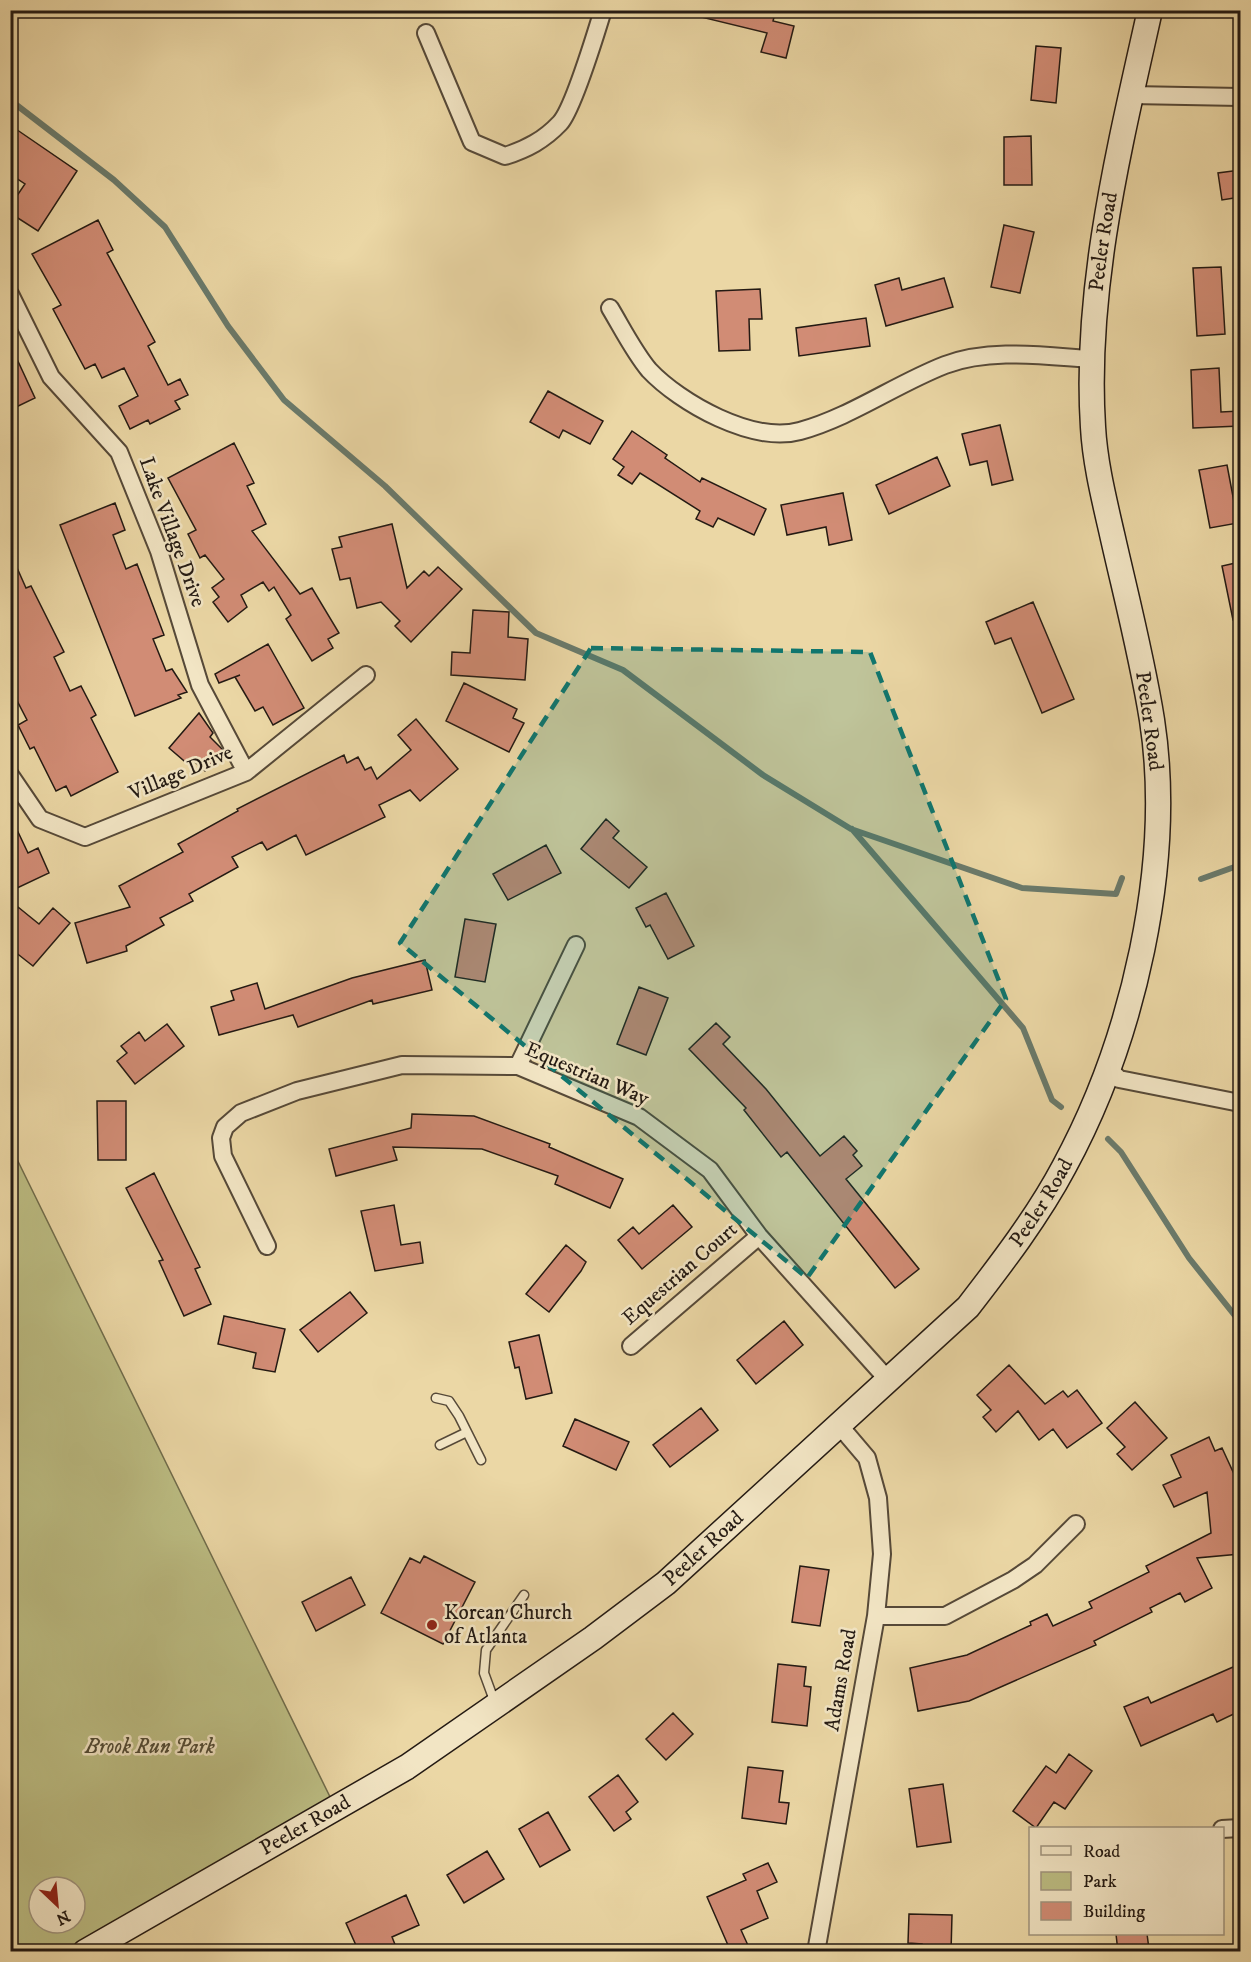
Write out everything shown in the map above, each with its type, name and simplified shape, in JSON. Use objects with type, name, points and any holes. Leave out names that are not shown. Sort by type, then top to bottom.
[{"type":"street","points":[[426,33],[472,142],[505,156],[533,147],[562,122],[590,51],[603,10]]},
{"type":"street","name":"Peeler Road","points":[[85,1952],[388,1778],[496,1706],[666,1583],[968,1307],[1005,1259],[1064,1168],[1110,1070],[1135,983],[1149,906],[1156,828],[1158,776],[1144,677],[1101,484],[1093,430],[1090,358],[1100,266],[1131,95],[1150,10]]},
{"type":"street","points":[[1131,95],[1240,97]]},
{"type":"street","name":"Lake Village Drive","points":[[10,294],[51,377],[119,452],[159,551],[200,685],[246,772]]},
{"type":"street","points":[[610,308],[647,368],[669,390],[712,416],[757,431],[798,432],[869,403],[946,365],[1023,355],[1090,358]]},
{"type":"street","name":"Village Drive","points":[[10,775],[40,819],[85,837],[246,772],[366,675]]},
{"type":"street","points":[[518,1066],[576,945]]},
{"type":"street","name":"Equestrian Way","points":[[267,1246],[223,1156],[221,1138],[225,1127],[241,1113],[297,1091],[402,1065],[518,1066],[639,1118],[675,1142],[710,1170],[759,1236],[889,1381]]},
{"type":"street","points":[[1110,1070],[1119,1079],[1240,1103]]},
{"type":"street","name":"Equestrian Court","points":[[631,1346],[759,1236]]},
{"type":"street","name":"Adams Road","points":[[816,1952],[876,1616],[882,1554],[878,1498],[867,1458],[839,1425]]},
{"type":"street","points":[[876,1616],[945,1616],[1014,1581],[1076,1524]]},
{"type":"street","points":[[1224,1829],[1240,1828]]},
{"type":"lane","points":[[436,1398],[448,1401],[481,1460]]},
{"type":"lane","points":[[440,1445],[467,1432]]},
{"type":"lane","points":[[496,1706],[484,1673],[486,1650],[524,1595]]},
{"type":"highlighted area","points":[[591,648],[870,652],[1006,999],[807,1278],[400,943]]},
{"type":"green space","name":"Brook Run Park","points":[[10,1145],[334,1805],[75,1951],[11,1951]]},
{"type":"building","points":[[701,10],[776,10],[773,21],[794,26],[786,58],[761,52],[767,33],[701,17]]},
{"type":"building","points":[[1036,46],[1061,48],[1056,103],[1031,100]]},
{"type":"building","points":[[10,125],[77,171],[38,231],[10,213],[10,206],[25,184],[10,174]]},
{"type":"building","points":[[1031,136],[1032,185],[1004,185],[1004,137]]},
{"type":"building","points":[[1240,170],[1240,197],[1222,200],[1218,173]]},
{"type":"building","points":[[98,220],[113,250],[107,253],[155,342],[148,346],[168,385],[180,379],[188,395],[175,401],[180,409],[150,424],[148,420],[130,429],[119,406],[138,396],[124,368],[102,378],[95,364],[85,369],[53,309],[61,305],[32,254]]},
{"type":"building","points":[[1004,225],[1034,232],[1020,293],[991,287]]},
{"type":"building","points":[[1221,267],[1225,334],[1197,336],[1193,268]]},
{"type":"building","points":[[899,278],[902,290],[944,278],[953,307],[886,326],[875,285]]},
{"type":"building","points":[[760,289],[762,319],[749,319],[750,350],[719,351],[716,291]]},
{"type":"building","points":[[866,318],[870,346],[799,356],[796,328]]},
{"type":"building","points":[[10,344],[35,398],[10,410]]},
{"type":"building","points":[[1219,368],[1221,412],[1240,411],[1240,426],[1193,428],[1191,370]]},
{"type":"building","points":[[548,391],[603,421],[590,444],[563,430],[559,438],[530,422]]},
{"type":"building","points":[[1000,425],[1013,480],[992,485],[987,461],[970,465],[962,434]]},
{"type":"building","points":[[632,431],[700,482],[702,478],[766,509],[754,535],[718,518],[713,527],[696,519],[700,511],[640,473],[632,484],[618,475],[624,467],[613,459]]},
{"type":"building","points":[[234,443],[254,483],[247,486],[266,524],[252,531],[300,594],[312,588],[339,633],[328,639],[333,648],[312,661],[286,619],[291,615],[274,587],[269,591],[263,582],[241,595],[247,607],[228,622],[213,602],[219,597],[212,588],[224,579],[205,555],[200,558],[188,534],[196,530],[168,478]]},
{"type":"building","points":[[937,457],[950,486],[889,514],[876,485]]},
{"type":"building","points":[[1227,465],[1238,523],[1210,528],[1199,470]]},
{"type":"building","points":[[843,493],[852,540],[829,545],[826,527],[787,535],[781,505]]},
{"type":"building","points":[[115,503],[125,530],[113,535],[126,569],[137,564],[164,635],[153,639],[166,671],[172,669],[187,692],[178,695],[181,698],[135,716],[60,525]]},
{"type":"building","points":[[392,524],[407,588],[424,571],[429,576],[438,567],[462,589],[411,642],[395,626],[400,621],[381,602],[357,608],[350,578],[340,580],[332,549],[342,547],[339,537]]},
{"type":"building","points":[[10,552],[26,588],[31,586],[64,652],[54,657],[70,691],[81,686],[96,715],[91,718],[118,772],[71,796],[66,786],[56,791],[34,747],[30,749],[18,725],[27,720],[10,687]]},
{"type":"building","points":[[1240,562],[1240,619],[1233,620],[1222,566]]},
{"type":"building","points":[[1033,602],[1074,699],[1042,713],[1011,638],[995,644],[986,622]]},
{"type":"building","points":[[473,610],[509,612],[508,637],[528,639],[525,680],[451,675],[452,652],[470,653]]},
{"type":"building","points":[[268,644],[304,708],[273,725],[263,707],[255,711],[235,677],[240,675],[219,683],[215,674]]},
{"type":"building","points":[[464,683],[517,709],[513,718],[524,723],[509,752],[446,721]]},
{"type":"building","points":[[199,713],[213,733],[210,737],[223,750],[205,771],[194,761],[190,766],[169,748]]},
{"type":"building","points":[[416,719],[458,769],[420,801],[410,790],[379,805],[385,817],[306,855],[296,835],[267,850],[262,842],[232,857],[238,867],[189,894],[193,901],[160,918],[164,925],[126,946],[127,951],[87,963],[75,923],[130,907],[119,886],[183,852],[178,844],[238,811],[237,809],[344,755],[347,763],[358,757],[365,770],[371,767],[377,779],[411,750],[398,735]]},
{"type":"building","points":[[10,815],[28,853],[38,848],[49,873],[15,889],[10,879]]},
{"type":"building","points":[[606,819],[619,831],[613,838],[647,867],[629,888],[581,849]]},
{"type":"building","points":[[546,845],[561,873],[508,900],[493,874]]},
{"type":"building","points":[[666,893],[694,946],[668,959],[650,925],[646,927],[636,908]]},
{"type":"building","points":[[18,907],[39,924],[53,908],[70,923],[33,966],[10,948],[10,917]]},
{"type":"building","points":[[465,919],[496,924],[485,982],[455,977]]},
{"type":"building","points":[[425,960],[432,990],[373,1004],[372,1000],[298,1027],[293,1015],[219,1035],[211,1007],[234,1000],[231,991],[257,983],[265,1009],[352,978]]},
{"type":"building","points":[[639,987],[668,998],[646,1055],[617,1044]]},
{"type":"building","points":[[716,1023],[730,1037],[723,1044],[766,1089],[820,1156],[844,1136],[857,1151],[853,1155],[862,1166],[846,1179],[919,1269],[895,1288],[787,1152],[781,1157],[744,1110],[746,1108],[689,1049]]},
{"type":"building","points":[[167,1024],[184,1046],[135,1084],[117,1061],[127,1053],[121,1046],[139,1032],[145,1041]]},
{"type":"building","points":[[97,1101],[126,1101],[126,1160],[98,1160]]},
{"type":"building","points":[[412,1114],[474,1116],[550,1144],[549,1147],[623,1179],[610,1208],[555,1184],[558,1176],[482,1149],[393,1147],[397,1160],[336,1176],[329,1149],[411,1128]]},
{"type":"building","points":[[154,1173],[200,1267],[195,1269],[211,1304],[184,1316],[159,1261],[163,1260],[126,1188]]},
{"type":"building","points":[[394,1205],[401,1245],[420,1242],[423,1263],[375,1271],[361,1211]]},
{"type":"building","points":[[673,1205],[692,1227],[642,1269],[618,1240],[633,1227],[639,1234]]},
{"type":"building","points":[[566,1245],[586,1262],[549,1312],[526,1294]]},
{"type":"building","points":[[350,1292],[367,1313],[318,1352],[300,1330]]},
{"type":"building","points":[[224,1316],[285,1329],[275,1372],[253,1368],[256,1353],[218,1344]]},
{"type":"building","points":[[784,1321],[803,1345],[756,1384],[737,1360]]},
{"type":"building","points":[[539,1335],[552,1393],[526,1399],[519,1367],[515,1368],[509,1342]]},
{"type":"building","points":[[1009,1365],[1045,1404],[1063,1391],[1068,1397],[1077,1390],[1102,1423],[1067,1448],[1053,1429],[1039,1440],[1018,1411],[996,1432],[983,1417],[991,1410],[977,1395]]},
{"type":"building","points":[[1135,1402],[1167,1438],[1132,1470],[1117,1454],[1125,1447],[1107,1428]]},
{"type":"building","points":[[701,1408],[718,1430],[670,1467],[653,1445]]},
{"type":"building","points":[[575,1419],[629,1442],[616,1470],[563,1446]]},
{"type":"building","points":[[1209,1437],[1215,1451],[1222,1448],[1240,1487],[1240,1554],[1197,1558],[1212,1588],[1185,1602],[1180,1593],[1150,1608],[1152,1612],[1094,1641],[1096,1645],[969,1701],[918,1711],[910,1668],[967,1655],[1031,1625],[1030,1622],[1047,1614],[1053,1626],[1092,1608],[1089,1602],[1149,1572],[1146,1566],[1211,1533],[1207,1492],[1174,1507],[1163,1485],[1181,1477],[1171,1455]]},
{"type":"building","points":[[424,1556],[475,1582],[443,1644],[381,1613],[410,1558],[420,1563]]},
{"type":"building","points":[[800,1566],[829,1570],[820,1626],[792,1622]]},
{"type":"building","points":[[351,1577],[365,1605],[316,1631],[302,1602]]},
{"type":"building","points":[[778,1664],[806,1667],[804,1686],[811,1687],[807,1726],[772,1722]]},
{"type":"building","points":[[1240,1664],[1240,1711],[1217,1722],[1213,1714],[1141,1746],[1124,1707],[1148,1697],[1151,1703]]},
{"type":"building","points":[[673,1713],[693,1734],[666,1760],[646,1739]]},
{"type":"building","points":[[1069,1754],[1092,1771],[1065,1809],[1054,1802],[1035,1827],[1013,1811],[1046,1766],[1056,1773]]},
{"type":"building","points":[[748,1767],[783,1771],[779,1802],[789,1803],[786,1824],[742,1818]]},
{"type":"building","points":[[618,1775],[638,1802],[626,1812],[631,1819],[614,1831],[589,1797]]},
{"type":"building","points":[[943,1784],[951,1842],[917,1847],[909,1789]]},
{"type":"building","points":[[548,1812],[570,1850],[540,1867],[519,1829]]},
{"type":"building","points":[[487,1851],[504,1879],[464,1903],[447,1875]]},
{"type":"building","points":[[768,1863],[777,1882],[757,1891],[768,1918],[741,1930],[751,1952],[731,1952],[707,1897],[746,1880],[743,1874]]},
{"type":"building","points":[[406,1895],[419,1925],[392,1937],[396,1947],[387,1952],[359,1952],[346,1923]]},
{"type":"building","points":[[909,1914],[952,1915],[951,1952],[922,1952],[922,1944],[908,1943]]},
{"type":"building","points":[[1116,1935],[1147,1935],[1149,1949],[1118,1952]]},
{"type":"waterway","points":[[10,100],[114,180],[165,227],[228,326],[284,400],[385,486],[536,633],[623,670],[763,775],[851,829],[1022,888],[1116,894],[1122,878]]},
{"type":"waterway","points":[[852,829],[1023,1028],[1052,1100],[1061,1107]]},
{"type":"waterway","points":[[1201,879],[1240,865]]},
{"type":"waterway","points":[[1108,1139],[1121,1152],[1189,1258],[1240,1322]]},
{"type":"place","name":"Korean Church of Atlanta","points":[[432,1625]]}]
